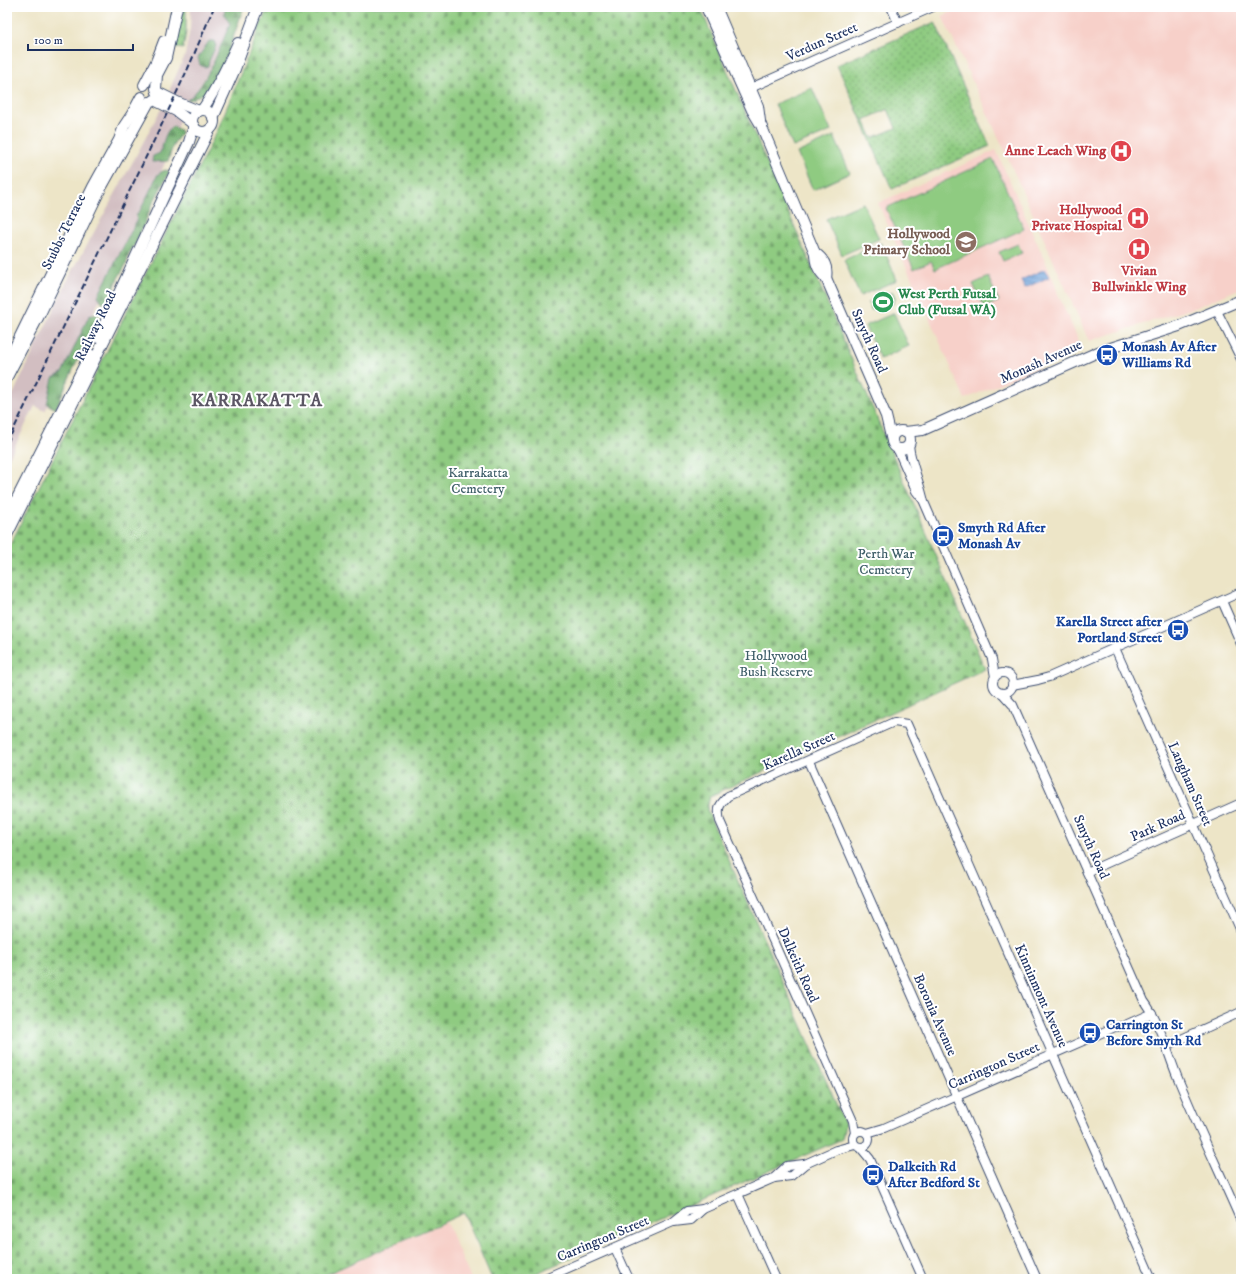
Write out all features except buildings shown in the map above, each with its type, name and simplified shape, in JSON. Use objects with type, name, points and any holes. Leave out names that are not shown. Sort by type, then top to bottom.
[{"type":"main road","points":[[172,7],[166,35],[160,53],[140,92],[209,112],[213,118]]},
{"type":"main road","name":"Stubbs Terrace","points":[[7,377],[41,312],[100,190],[151,96],[157,73],[166,58],[177,7]]},
{"type":"main road","points":[[193,125],[194,114],[201,110],[213,94],[222,78],[239,40],[250,7]]},
{"type":"main road","points":[[151,96],[176,111],[201,131],[210,128],[213,124],[213,118],[235,69],[258,7]]},
{"type":"main road","name":"Smyth Road","points":[[706,7],[747,89]]},
{"type":"main road","name":"Smyth Road","points":[[716,7],[747,89],[752,110],[761,125],[815,253],[817,266],[821,274],[826,278],[886,416],[894,445]]},
{"type":"main road","name":"Stubbs Terrace","points":[[7,364],[124,126],[132,114],[151,96]]},
{"type":"main road","name":"Railway Road","points":[[7,518],[100,333],[189,142],[193,125]]},
{"type":"main road","name":"Railway Road","points":[[7,535],[210,128]]},
{"type":"main road","name":"Monash Avenue","points":[[904,432],[923,430],[1098,352],[1179,326],[1241,300]]},
{"type":"main road","name":"Smyth Road","points":[[886,416],[904,432]]},
{"type":"main road","name":"Monash Avenue","points":[[910,444],[923,430]]},
{"type":"main road","points":[[904,432],[909,435],[910,444],[904,449],[894,445],[895,434],[904,432]]},
{"type":"street","points":[[891,7],[898,23]]},
{"type":"street","name":"Verdun Street","points":[[747,89],[933,7]]},
{"type":"street","points":[[1217,311],[1241,359]]},
{"type":"street","name":"Smyth Road","points":[[910,444],[911,462],[922,488],[924,502]]},
{"type":"street","name":"Smyth Road","points":[[894,445],[916,491],[924,502],[999,675]]},
{"type":"street","points":[[1011,683],[1008,692],[1002,693],[997,691],[993,682],[999,675],[1011,683],[1038,680],[1049,677],[1241,592]]},
{"type":"street","points":[[1222,601],[1241,644]]},
{"type":"street","name":"Langham Street","points":[[1115,648],[1241,932]]},
{"type":"street","name":"Smyth Road","points":[[1011,683],[1013,705],[1144,1001],[1168,1059],[1177,1075]]},
{"type":"street","name":"Smyth Road","points":[[1002,693],[1013,705]]},
{"type":"street","name":"Karella Street","points":[[720,821],[718,812],[720,804],[728,796],[894,722],[907,724]]},
{"type":"street","name":"Kinninmont Avenue","points":[[907,724],[1152,1279]]},
{"type":"street","name":"Boronia Avenue","points":[[809,761],[1037,1279]]},
{"type":"street","name":"Park Road","points":[[1086,872],[1241,803]]},
{"type":"street","name":"Dalkeith Road","points":[[720,821],[853,1120],[867,1137]]},
{"type":"street","name":"Smyth Road","points":[[1148,1012],[1166,1046],[1177,1075],[1241,1221]]},
{"type":"street","name":"Carrington Street","points":[[543,1279],[673,1222],[687,1211],[703,1209],[774,1178],[787,1166],[805,1164],[856,1141],[865,1146],[867,1137],[884,1128],[1114,1027],[1122,1021],[1148,1012]]},
{"type":"street","points":[[1166,1046],[1241,1012]]},
{"type":"street","name":"Dalkeith Road","points":[[853,1120],[856,1141]]},
{"type":"street","points":[[870,1159],[867,1137],[859,1131],[856,1141],[870,1159],[923,1279]]},
{"type":"street","points":[[738,1194],[776,1279]]},
{"type":"street","points":[[615,1248],[629,1279]]},
{"type":"shaded area","points":[[191,7],[226,7],[224,13],[230,24],[209,71],[193,96],[187,100],[183,100],[169,91],[185,55],[190,28]]},
{"type":"shaded area","name":"Hollywood Private Hospital","points":[[962,7],[1241,7],[1241,288],[1197,307],[1089,341],[1003,147],[942,16]]},
{"type":"shaded area","points":[[161,109],[170,112],[180,120],[175,140],[148,202],[45,411],[35,406],[7,462],[7,407],[66,283]]},
{"type":"shaded area","name":"Hollywood Primary School","points":[[996,150],[1082,348],[965,399],[878,203]]},
{"type":"shaded area","points":[[446,1222],[471,1279],[316,1279]]},
{"type":"green space","points":[[182,7],[186,7],[186,32],[183,49],[173,47]]},
{"type":"green space","points":[[226,7],[244,7],[223,65],[205,96],[202,94],[193,99],[187,100],[194,94],[207,76],[230,24],[224,13]]},
{"type":"green space","name":"Karrakatta Cemetery","points":[[268,7],[700,7],[985,669],[710,796],[707,810],[845,1124],[842,1139],[523,1279],[492,1279],[464,1213],[316,1279],[7,1279],[7,551],[218,129]]},
{"type":"green space","points":[[935,22],[990,146],[892,189],[837,65]],"holes":[[[888,109],[896,128],[872,138],[864,120]]]},
{"type":"green space","points":[[209,41],[214,41],[216,46],[208,66],[204,67],[200,65],[198,58]]},
{"type":"green space","points":[[812,88],[831,131],[793,147],[775,104]]},
{"type":"green space","points":[[173,126],[180,130],[181,134],[174,143],[168,161],[152,162],[153,156],[160,153],[166,135]]},
{"type":"green space","points":[[834,136],[850,173],[813,190],[797,153]]},
{"type":"green space","points":[[993,159],[1024,229],[935,269],[931,261],[914,269],[886,208]]},
{"type":"green space","points":[[165,170],[170,171],[153,203],[136,243],[129,253],[126,265],[118,278],[111,299],[105,306],[98,296],[136,222],[137,214],[141,209],[158,174]]},
{"type":"green space","points":[[863,203],[879,239],[842,255],[826,219]]},
{"type":"green space","points":[[881,243],[897,280],[860,296],[844,260]]},
{"type":"green space","points":[[1018,244],[1022,253],[1003,261],[999,252]]},
{"type":"green space","points":[[988,277],[999,301],[984,308],[973,284]]},
{"type":"green space","name":"West Perth Futsal Club (Futsal WA)","points":[[893,292],[896,299],[893,301],[894,303],[876,311],[875,309],[871,310],[868,303]]},
{"type":"green space","points":[[894,313],[909,346],[880,359],[865,326]]},
{"type":"green space","points":[[96,314],[100,317],[76,362],[56,409],[47,404],[53,378],[62,373],[89,316]]},
{"type":"water","points":[[1045,269],[1049,277],[1025,288],[1021,280]]},
{"type":"railway","points":[[7,443],[162,124],[190,64],[214,7]]},
{"type":"place","name":"Anne Leach Wing","points":[[1121,151]]},
{"type":"place","name":"Hollywood Private Hospital","points":[[1138,218]]},
{"type":"place","name":"Hollywood Primary School","points":[[966,242]]},
{"type":"place","name":"Vivian Bullwinkle Wing","points":[[1139,249]]},
{"type":"place","name":"West Perth Futsal Club (Futsal WA)","points":[[883,302]]},
{"type":"place","name":"Monash Av After Williams Rd","points":[[1107,355]]},
{"type":"place","name":"Smyth Rd After Monash Av","points":[[943,536]]},
{"type":"place","name":"Karella Street after Portland Street","points":[[1178,630]]},
{"type":"place","name":"Carrington St Before Smyth Rd","points":[[1090,1033]]},
{"type":"place","name":"Dalkeith Rd After Bedford St","points":[[873,1175]]},
{"type":"district","name":"KARRAKATTA","points":[[257,401]]},
{"type":"park label","name":"Perth War Cemetery","points":[[886,562]]},
{"type":"park label","name":"Hollywood Bush Reserve","points":[[776,664]]}]
